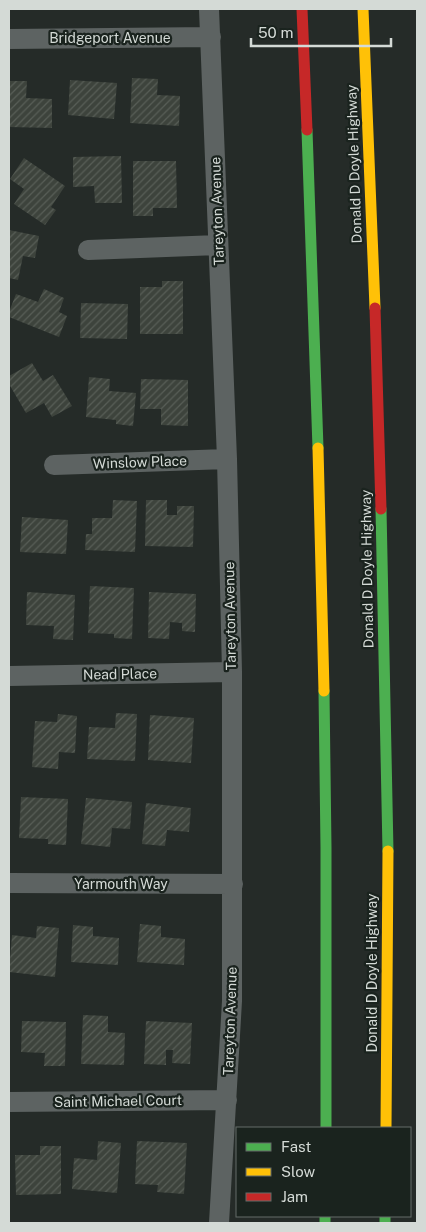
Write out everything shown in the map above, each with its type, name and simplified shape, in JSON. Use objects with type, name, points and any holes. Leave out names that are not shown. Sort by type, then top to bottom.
[{"type":"highway","points":[[302,9],[314,274],[324,677],[327,869],[326,1127]]},
{"type":"highway","name":"Donald D Doyle Highway","points":[[363,9],[374,271],[388,872],[386,1127]]},
{"type":"street","name":"Tareyton Avenue","points":[[209,9],[232,672],[232,1001],[219,1223]]},
{"type":"street","name":"Bridgeport Avenue","points":[[9,38],[210,37]]},
{"type":"street","points":[[88,250],[218,245]]},
{"type":"street","name":"Winslow Place","points":[[54,465],[226,459]]},
{"type":"street","name":"Nead Place","points":[[9,676],[232,672]]},
{"type":"street","name":"Yarmouth Way","points":[[9,883],[233,884]]},
{"type":"street","name":"Saint Michael Court","points":[[9,1102],[227,1100]]},
{"type":"building","points":[[132,78],[158,79],[157,95],[180,96],[179,126],[130,123]]},
{"type":"building","points":[[70,80],[117,83],[114,119],[68,115]]},
{"type":"building","points":[[9,81],[27,81],[26,98],[52,99],[52,128],[9,127]]},
{"type":"building","points":[[121,156],[122,203],[95,203],[94,186],[73,187],[73,157]]},
{"type":"building","points":[[24,158],[65,186],[51,207],[56,210],[45,225],[14,204],[24,189],[10,179]]},
{"type":"building","points":[[133,161],[176,161],[177,208],[153,208],[153,216],[133,216]]},
{"type":"building","points":[[9,230],[39,236],[35,258],[23,256],[18,280],[9,278]]},
{"type":"building","points":[[162,281],[183,281],[183,334],[140,334],[140,287],[162,287]]},
{"type":"building","points":[[44,289],[64,298],[59,312],[67,316],[59,337],[9,317],[16,294],[38,302]]},
{"type":"building","points":[[81,303],[128,304],[127,339],[80,338]]},
{"type":"building","points":[[32,363],[43,381],[53,375],[72,406],[52,417],[44,403],[26,413],[9,384],[9,376]]},
{"type":"building","points":[[89,377],[110,379],[109,391],[136,393],[133,426],[116,424],[116,420],[86,417]]},
{"type":"building","points":[[141,379],[188,380],[188,426],[161,425],[161,409],[140,409]]},
{"type":"building","points":[[113,500],[137,501],[135,552],[85,550],[86,534],[92,534],[92,518],[112,518]]},
{"type":"building","points":[[146,500],[167,500],[167,515],[177,515],[177,506],[194,506],[193,547],[145,546]]},
{"type":"building","points":[[22,517],[68,520],[66,554],[20,552]]},
{"type":"building","points":[[90,586],[134,588],[132,639],[114,638],[114,634],[88,633]]},
{"type":"building","points":[[27,592],[75,595],[73,640],[53,639],[54,626],[26,625]]},
{"type":"building","points":[[149,592],[196,594],[195,632],[182,631],[182,623],[170,622],[169,639],[148,638]]},
{"type":"building","points":[[116,713],[137,714],[135,761],[87,759],[89,727],[115,728]]},
{"type":"building","points":[[58,714],[77,716],[75,753],[59,752],[58,769],[32,767],[35,721],[57,722]]},
{"type":"building","points":[[150,715],[194,718],[191,763],[148,760]]},
{"type":"building","points":[[21,797],[68,799],[66,845],[48,844],[48,839],[19,838]]},
{"type":"building","points":[[86,798],[132,802],[130,829],[112,828],[110,847],[81,844]]},
{"type":"building","points":[[146,803],[191,808],[189,832],[167,830],[165,846],[142,844]]},
{"type":"building","points":[[140,924],[161,926],[161,937],[185,939],[184,965],[137,962]]},
{"type":"building","points":[[73,925],[93,927],[93,936],[119,938],[118,965],[71,962]]},
{"type":"building","points":[[37,926],[59,928],[55,977],[9,972],[12,935],[36,938]]},
{"type":"building","points":[[83,1015],[108,1016],[108,1032],[125,1033],[124,1065],[81,1064]]},
{"type":"building","points":[[22,1021],[66,1022],[65,1066],[44,1066],[45,1053],[21,1052]]},
{"type":"building","points":[[146,1021],[192,1023],[190,1064],[172,1063],[173,1050],[166,1050],[166,1065],[144,1064]]},
{"type":"building","points":[[98,1141],[121,1143],[117,1193],[72,1189],[74,1158],[97,1160]]},
{"type":"building","points":[[137,1141],[187,1143],[184,1194],[157,1192],[158,1185],[135,1184]]},
{"type":"building","points":[[40,1146],[61,1146],[61,1194],[16,1195],[15,1155],[40,1155]]},
{"type":"traffic: fast","points":[[307,130],[318,448]]},
{"type":"traffic: fast","points":[[381,509],[388,851]]},
{"type":"traffic: fast","points":[[324,691],[326,1127]]},
{"type":"traffic: fast","points":[[325,1217],[325,1223]]},
{"type":"traffic: fast","points":[[385,1217],[385,1223]]},
{"type":"traffic: slow","points":[[363,9],[375,308]]},
{"type":"traffic: slow","points":[[318,448],[324,691]]},
{"type":"traffic: slow","points":[[386,1127],[388,851]]},
{"type":"traffic: jam","points":[[302,9],[307,130]]},
{"type":"traffic: jam","points":[[375,308],[381,509]]}]
